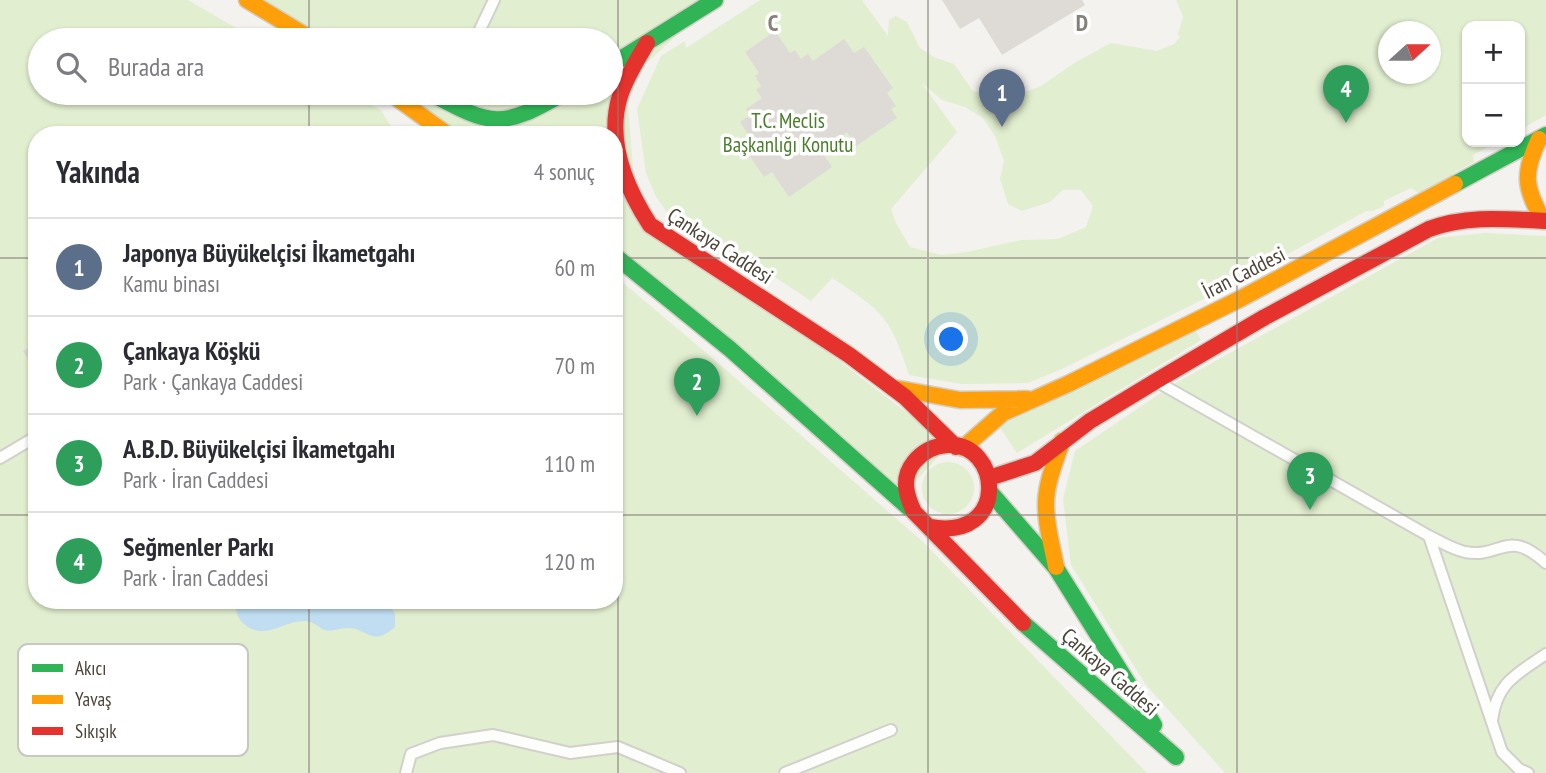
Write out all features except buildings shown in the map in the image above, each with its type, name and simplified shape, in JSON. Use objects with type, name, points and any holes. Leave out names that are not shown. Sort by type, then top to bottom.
[{"type":"main road","points":[[247,0],[293,28]]},
{"type":"main road","points":[[623,58],[715,0]]},
{"type":"main road","name":"Çankaya Caddesi","points":[[623,90],[647,43]]},
{"type":"main road","points":[[407,105],[436,126]]},
{"type":"main road","points":[[461,105],[484,120],[501,122],[528,114],[543,105]]},
{"type":"main road","name":"Çankaya Caddesi","points":[[616,126],[618,105]]},
{"type":"main road","points":[[1542,137],[1525,167],[1528,194],[1544,222]]},
{"type":"main road","name":"İran Caddesi","points":[[960,447],[1003,413],[1240,299],[1542,137]]},
{"type":"main road","name":"Çankaya Caddesi","points":[[623,170],[636,205],[650,225],[849,355],[892,387],[960,447],[975,455],[984,466],[990,485],[1056,568],[1177,758],[1027,627],[909,508],[730,349],[623,262]]},
{"type":"main road","points":[[930,527],[944,531],[970,525],[987,505],[990,485],[1035,463],[1090,421],[1265,317],[1440,223],[1484,219],[1544,222]]},
{"type":"main road","points":[[892,387],[960,400],[1031,399]]},
{"type":"main road","points":[[1056,568],[1046,501],[1051,474],[1062,442]]},
{"type":"main road","points":[[909,508],[905,493],[906,478],[911,465],[921,454],[934,447],[960,447]]},
{"type":"lane","points":[[481,28],[494,0]]},
{"type":"lane","points":[[1156,381],[1429,536],[1466,552],[1519,545],[1546,563]]},
{"type":"lane","points":[[0,458],[28,441]]},
{"type":"lane","points":[[1429,536],[1502,752],[1519,769],[1528,773]]},
{"type":"lane","points":[[1491,722],[1494,701],[1505,684],[1546,654]]},
{"type":"lane","points":[[785,773],[891,730]]},
{"type":"lane","points":[[406,773],[411,754],[440,743],[493,735],[570,753],[618,747],[680,773]]},
{"type":"green space","points":[[0,0],[188,0],[236,28],[28,28],[28,105],[371,105],[381,110],[391,126],[28,126],[28,609],[623,609],[623,283],[923,542],[1147,773],[0,773]]},
{"type":"green space","points":[[247,0],[715,0],[626,82],[636,205],[949,445],[905,493],[623,262],[623,126],[436,126],[407,105],[623,105],[623,28],[293,28]]},
{"type":"green space","name":"T.C. Meclis Başkanlığı Konutu","points":[[760,0],[862,0],[888,36],[889,20],[896,16],[907,22],[920,48],[936,58],[954,64],[973,91],[1004,100],[1041,86],[1076,62],[1111,43],[1157,51],[1174,44],[1180,37],[1178,34],[1183,17],[1176,0],[1546,0],[1546,115],[1525,127],[1525,21],[1462,21],[1462,147],[1488,147],[1473,155],[1474,162],[1419,193],[1411,188],[1384,201],[1384,206],[1366,211],[1232,285],[1062,369],[1028,383],[961,384],[909,375],[896,339],[884,319],[866,302],[832,278],[811,301],[667,212],[656,197],[646,173],[637,109],[661,56],[685,41],[686,48]],"holes":[[[921,82],[942,100],[965,107],[983,118],[995,136],[1004,161],[1000,179],[1008,204],[1022,211],[1050,202],[1063,190],[1081,190],[1093,206],[1086,227],[1058,239],[1022,240],[942,255],[910,247],[891,209],[957,132]]]},
{"type":"green space","points":[[1485,233],[1546,236],[1546,773],[1225,773],[1146,685],[1071,565],[1063,499],[1075,451],[1174,384],[1438,238]]},
{"type":"green space","points":[[1195,330],[1201,340],[1017,453],[999,426]]},
{"type":"green space","points":[[948,462],[967,469],[974,488],[967,507],[948,514],[929,507],[922,488],[929,469]]},
{"type":"water","points":[[236,609],[392,609],[395,614],[395,627],[375,637],[355,629],[325,630],[306,621],[259,631],[242,622]]},
{"type":"traffic: fast","points":[[623,58],[715,0]]},
{"type":"traffic: fast","points":[[455,105],[483,117],[497,119],[511,118],[543,105]]},
{"type":"traffic: fast","points":[[1455,184],[1546,135]]},
{"type":"traffic: fast","points":[[623,262],[730,349],[909,508]]},
{"type":"traffic: fast","points":[[990,492],[1056,568],[1154,725]]},
{"type":"traffic: fast","points":[[1023,623],[1176,757]]},
{"type":"traffic: slow","points":[[247,0],[293,28]]},
{"type":"traffic: slow","points":[[407,105],[436,126]]},
{"type":"traffic: slow","points":[[1539,139],[1530,162],[1528,181],[1532,199],[1543,221]]},
{"type":"traffic: slow","points":[[963,448],[1003,413],[1240,299],[1455,184]]},
{"type":"traffic: slow","points":[[894,388],[960,400],[1027,399]]},
{"type":"traffic: slow","points":[[1056,567],[1046,501],[1062,441]]},
{"type":"traffic: jam","points":[[623,87],[647,43]]},
{"type":"traffic: jam","points":[[615,126],[618,105]]},
{"type":"traffic: jam","points":[[623,170],[633,196],[650,225],[849,355],[905,397],[956,447]]},
{"type":"traffic: jam","points":[[989,478],[1035,463],[1090,421],[1156,381],[1265,317],[1429,229],[1472,220],[1546,221]]},
{"type":"traffic: jam","points":[[930,527],[956,527],[974,520],[985,506],[989,490],[987,473],[979,458],[965,448],[947,445],[921,455],[907,474],[909,499],[914,512],[1023,623]]},
{"type":"place","name":"Seğmenler Parkı","points":[[1346,123]]},
{"type":"place","name":"Japonya Büyükelçisi İkametgahı","points":[[1002,127]]},
{"type":"place","name":"Çankaya Köşkü","points":[[697,416]]},
{"type":"place","name":"A.B.D. Büyükelçisi İkametgahı","points":[[1310,510]]}]
